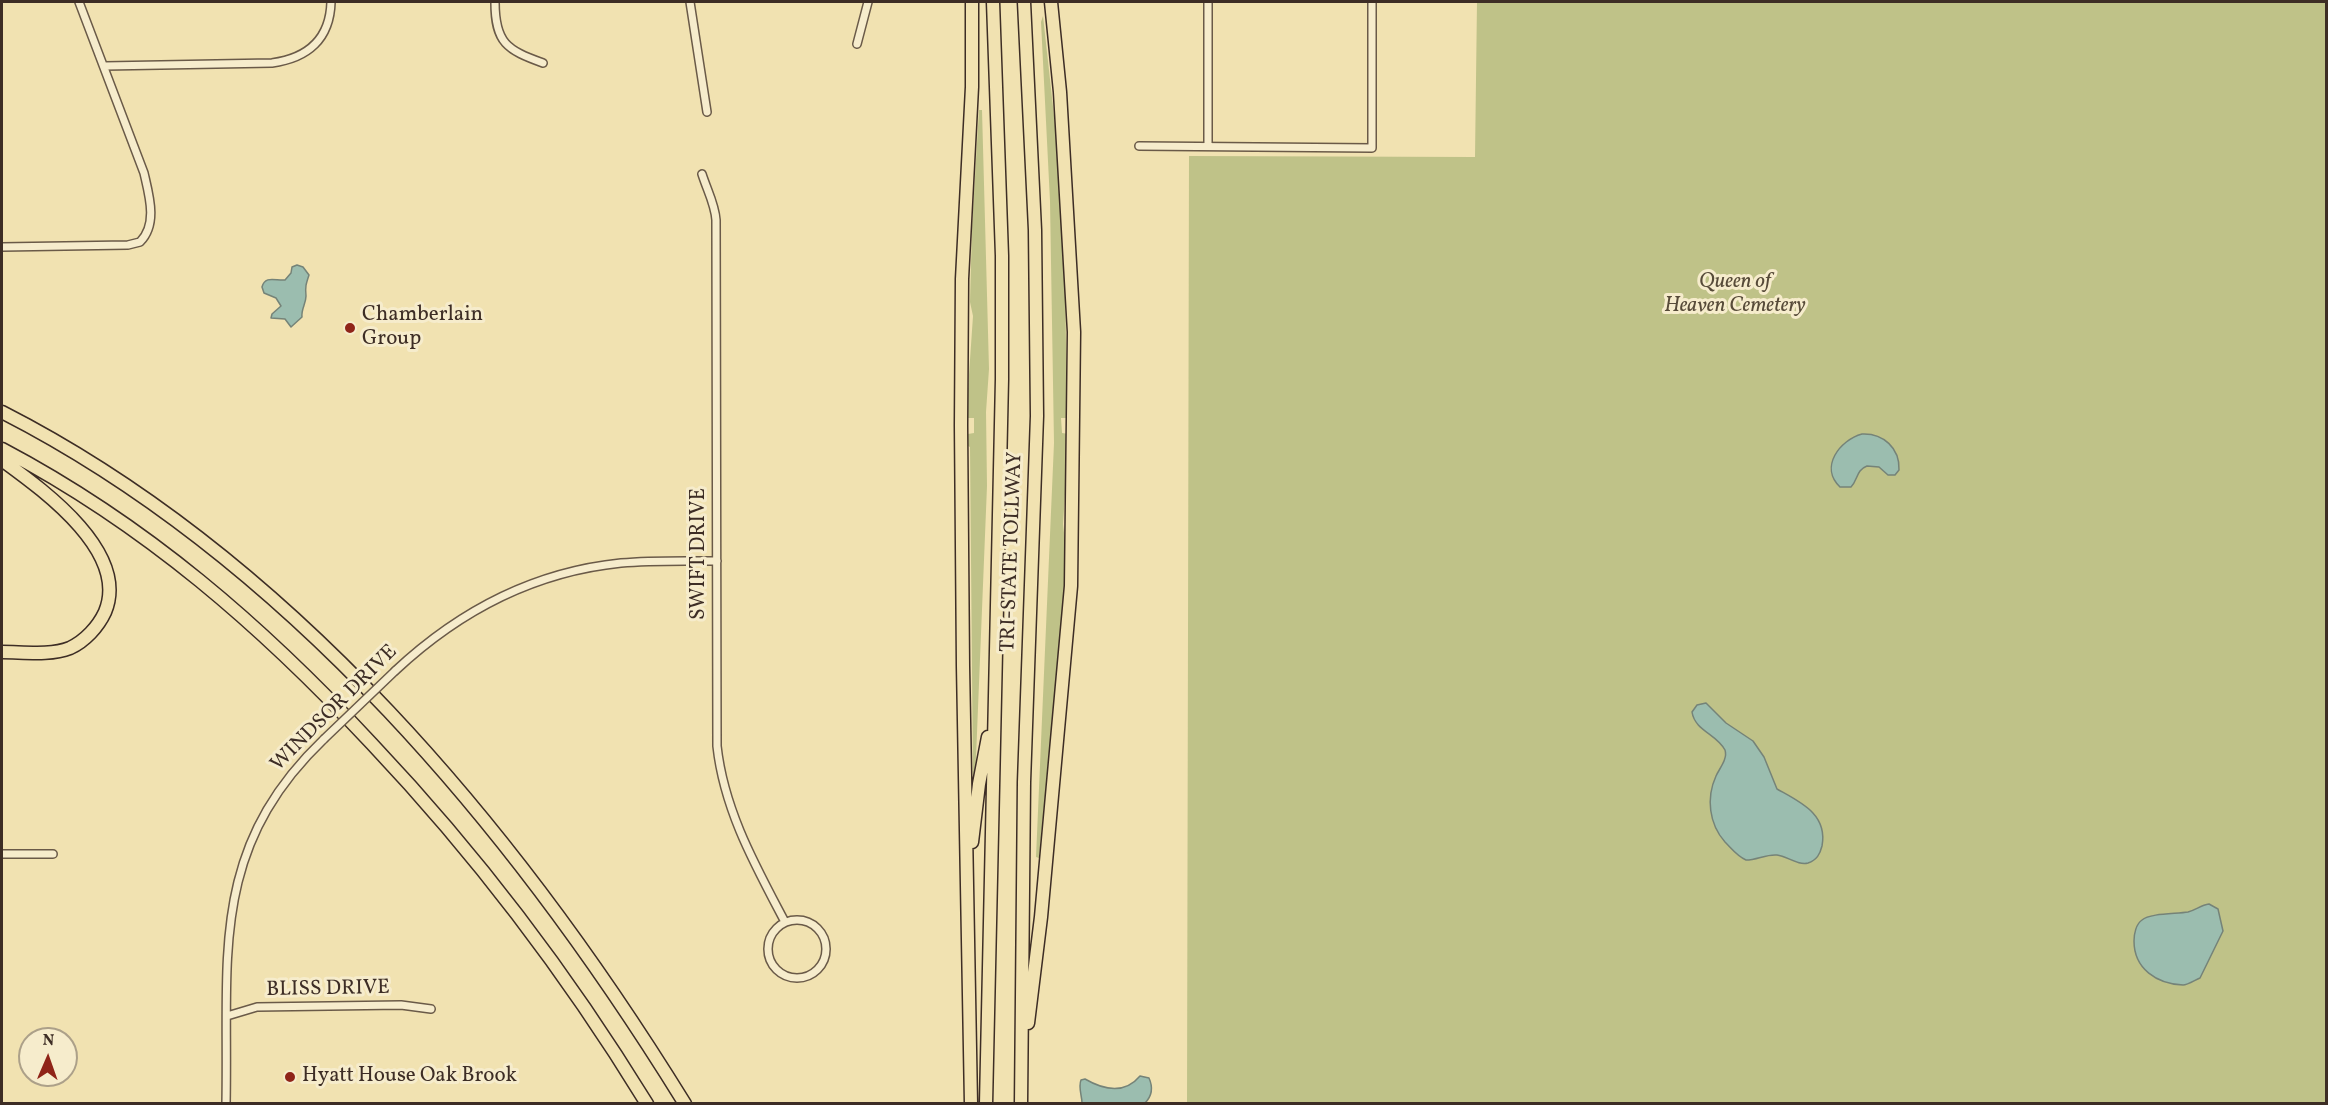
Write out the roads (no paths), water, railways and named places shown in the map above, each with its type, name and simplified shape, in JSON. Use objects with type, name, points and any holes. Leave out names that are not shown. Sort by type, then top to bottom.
[{"type":"highway","points":[[971,1104],[961,414],[962,279],[972,87],[972,2]]},
{"type":"highway","name":"TRI-STATE TOLLWAY","points":[[986,1104],[1001,479],[1002,256],[993,2]]},
{"type":"highway","name":"TRI-STATE TOLLWAY","points":[[1021,1104],[1024,793],[1037,416],[1035,230],[1024,2]]},
{"type":"highway","points":[[1022,1090],[1041,917],[1071,586],[1074,332],[1060,92],[1051,2]]},
{"type":"highway","points":[[2,412],[111,474],[186,526],[275,600],[350,673],[436,765],[527,874],[605,980],[686,1104]]},
{"type":"highway","points":[[2,449],[88,498],[176,560],[246,619],[323,691],[415,790],[495,886],[574,993],[647,1104]]},
{"type":"highway","points":[[2,460],[40,488],[86,535],[100,554],[108,572],[110,589],[107,607],[96,627],[83,640],[70,648],[55,651],[2,652]]},
{"type":"highway","points":[[967,898],[978,793],[994,713]]},
{"type":"street","points":[[2,247],[119,246],[140,242],[147,233],[150,221],[148,188],[140,159],[79,2]]},
{"type":"street","points":[[105,66],[272,63],[296,58],[315,45],[328,24],[330,2]]},
{"type":"street","points":[[495,2],[496,23],[504,41],[515,52],[543,63]]},
{"type":"street","points":[[690,2],[707,112]]},
{"type":"street","points":[[857,44],[868,2]]},
{"type":"street","points":[[1208,2],[1208,146]]},
{"type":"street","points":[[1139,146],[1372,148],[1372,2]]},
{"type":"street","name":"SWIFT DRIVE","points":[[702,174],[713,202],[716,220],[717,746],[719,765],[727,800],[739,830],[785,922]]},
{"type":"street","name":"WINDSOR DRIVE","points":[[226,1104],[230,926],[233,896],[241,864],[260,820],[279,788],[302,760],[418,650],[465,615],[489,602],[533,583],[576,570],[621,563],[717,561]]},
{"type":"street","points":[[2,854],[53,854]]},
{"type":"street","points":[[802,920],[818,928],[823,935],[826,943],[824,960],[819,969],[811,975],[801,978],[791,977],[782,974],[772,964],[768,942],[777,927],[785,922],[802,920]]},
{"type":"street","name":"BLISS DRIVE","points":[[227,1016],[256,1007],[401,1005],[431,1009]]},
{"type":"place","name":"Chamberlain Group","points":[[350,328]]},
{"type":"place","name":"Hyatt House Oak Brook","points":[[290,1077]]},
{"type":"park label","name":"Queen of Heaven Cemetery","points":[[1735,295]]}]
